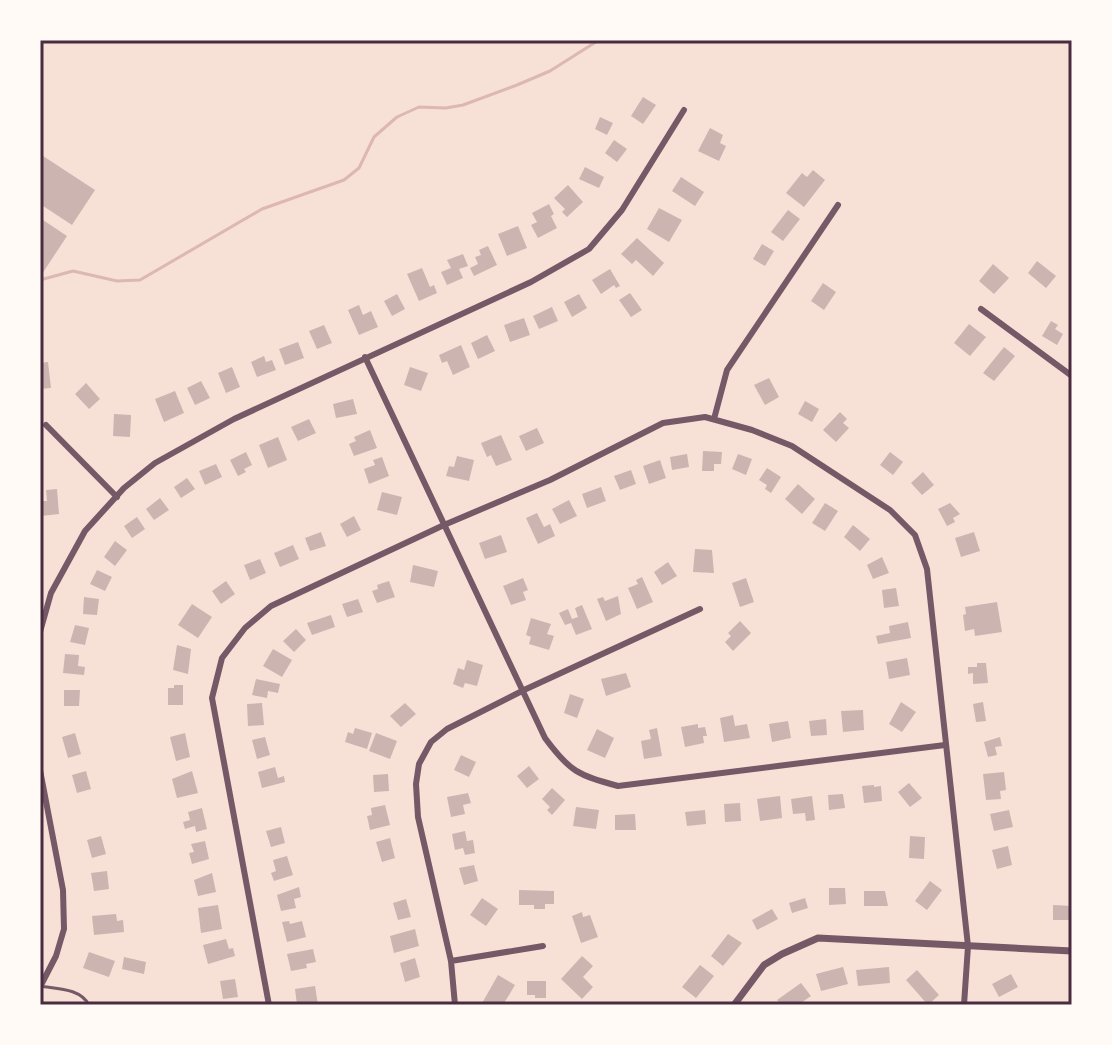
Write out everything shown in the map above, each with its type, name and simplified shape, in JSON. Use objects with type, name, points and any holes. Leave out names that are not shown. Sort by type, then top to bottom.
[{"type":"street","points":[[40,632],[51,593],[85,531],[117,497],[163,458],[234,419],[531,282],[589,249],[622,210],[684,110]]},
{"type":"street","points":[[714,419],[727,370],[838,205]]},
{"type":"street","points":[[981,309],[1072,376]]},
{"type":"street","points":[[365,357],[545,738],[564,764],[584,777],[618,786],[945,745]]},
{"type":"street","points":[[269,1005],[212,698],[222,658],[245,628],[271,606],[444,525],[550,480],[663,423],[705,417],[752,430],[792,446],[890,510],[915,535],[927,569],[968,946],[964,1005]]},
{"type":"street","points":[[46,425],[117,497]]},
{"type":"street","points":[[455,1005],[451,961],[418,817],[416,784],[419,764],[431,742],[447,729],[524,690],[700,609]]},
{"type":"street","points":[[40,770],[63,890],[64,929],[56,956],[40,986]]},
{"type":"street","points":[[734,1005],[764,965],[818,938],[1072,951]]},
{"type":"street","points":[[451,961],[543,946]]},
{"type":"lane","points":[[40,986],[76,992],[89,1005]]},
{"type":"building","points":[[643,97],[656,105],[643,124],[631,116]]},
{"type":"building","points":[[600,117],[613,123],[607,135],[595,129]]},
{"type":"building","points":[[710,128],[723,135],[720,143],[726,146],[719,161],[698,151]]},
{"type":"building","points":[[614,140],[627,149],[617,162],[605,153]]},
{"type":"building","points":[[40,154],[95,190],[72,225],[40,204]]},
{"type":"building","points":[[585,167],[604,177],[599,188],[579,179]]},
{"type":"building","points":[[813,170],[825,180],[804,207],[786,193],[802,173],[807,177]]},
{"type":"building","points":[[681,177],[704,192],[695,206],[672,191]]},
{"type":"building","points":[[568,185],[583,202],[567,217],[562,212],[565,209],[554,198]]},
{"type":"building","points":[[549,204],[557,228],[538,238],[531,225],[537,222],[532,213]]},
{"type":"building","points":[[659,208],[682,220],[669,242],[647,229]]},
{"type":"building","points":[[788,210],[800,219],[783,241],[771,232]]},
{"type":"building","points":[[40,218],[67,236],[40,277]]},
{"type":"building","points":[[518,226],[527,248],[507,256],[498,234]]},
{"type":"building","points":[[637,238],[664,263],[653,276],[636,260],[632,264],[621,254]]},
{"type":"building","points":[[762,244],[774,251],[765,266],[753,259]]},
{"type":"building","points":[[488,246],[497,265],[474,276],[470,268],[478,264],[475,257],[481,255],[479,250]]},
{"type":"building","points":[[463,254],[468,266],[459,269],[463,278],[447,285],[441,272],[451,268],[447,260]]},
{"type":"building","points":[[1037,261],[1056,276],[1046,288],[1028,273]]},
{"type":"building","points":[[993,264],[1009,278],[994,294],[979,281]]},
{"type":"building","points":[[422,268],[430,287],[434,285],[437,293],[419,301],[407,274]]},
{"type":"building","points":[[610,269],[620,286],[616,288],[614,285],[601,294],[592,280]]},
{"type":"building","points":[[823,283],[836,292],[824,310],[811,301]]},
{"type":"building","points":[[630,293],[642,310],[631,317],[619,300]]},
{"type":"building","points":[[397,294],[405,309],[392,316],[384,301]]},
{"type":"building","points":[[579,294],[587,308],[572,317],[564,302]]},
{"type":"building","points":[[359,305],[363,315],[371,311],[378,327],[359,335],[348,310]]},
{"type":"building","points":[[552,307],[558,321],[539,329],[533,316]]},
{"type":"building","points":[[524,318],[530,335],[510,342],[504,325]]},
{"type":"building","points":[[1051,321],[1058,325],[1055,329],[1063,334],[1057,345],[1042,336]]},
{"type":"building","points":[[969,324],[986,337],[970,356],[954,343]]},
{"type":"building","points":[[324,325],[332,343],[317,349],[309,331]]},
{"type":"building","points":[[487,335],[495,351],[478,359],[471,343]]},
{"type":"building","points":[[298,342],[304,358],[285,365],[279,349]]},
{"type":"building","points":[[461,345],[470,367],[453,375],[447,361],[442,363],[439,355]]},
{"type":"building","points":[[1004,347],[1015,356],[994,381],[983,373]]},
{"type":"building","points":[[264,356],[266,362],[272,360],[276,370],[257,377],[251,362]]},
{"type":"building","points":[[48,362],[51,388],[40,389],[40,363]]},
{"type":"building","points":[[232,367],[240,387],[226,393],[218,373]]},
{"type":"building","points":[[410,367],[428,373],[421,391],[404,385]]},
{"type":"building","points":[[769,378],[779,397],[765,405],[754,385]]},
{"type":"building","points":[[201,381],[210,398],[195,405],[187,388]]},
{"type":"building","points":[[86,383],[100,399],[89,409],[75,394]]},
{"type":"building","points":[[175,391],[184,413],[164,422],[155,399]]},
{"type":"building","points":[[353,399],[357,414],[336,418],[333,404]]},
{"type":"building","points":[[805,401],[819,409],[812,422],[798,414]]},
{"type":"building","points":[[840,412],[847,419],[843,423],[849,428],[836,442],[823,430]]},
{"type":"building","points":[[114,414],[131,415],[130,437],[113,436]]},
{"type":"building","points":[[309,419],[316,433],[298,441],[291,427]]},
{"type":"building","points":[[537,428],[544,443],[526,451],[519,436]]},
{"type":"building","points":[[370,430],[377,448],[354,456],[349,444],[356,441],[354,437]]},
{"type":"building","points":[[501,435],[512,460],[496,466],[491,455],[487,457],[481,443]]},
{"type":"building","points":[[278,437],[287,460],[268,468],[259,445]]},
{"type":"building","points":[[703,451],[722,452],[721,464],[714,464],[714,471],[702,471]]},
{"type":"building","points":[[246,452],[252,465],[238,476],[230,460]]},
{"type":"building","points":[[890,452],[903,462],[893,475],[880,465]]},
{"type":"building","points":[[687,454],[689,467],[672,470],[670,457]]},
{"type":"building","points":[[738,454],[752,459],[746,475],[732,469]]},
{"type":"building","points":[[457,456],[474,460],[469,481],[446,476],[449,466],[454,467]]},
{"type":"building","points":[[382,457],[389,476],[369,484],[364,469],[375,465],[373,460]]},
{"type":"building","points":[[660,460],[666,478],[649,484],[643,466]]},
{"type":"building","points":[[216,464],[222,477],[205,485],[199,471]]},
{"type":"building","points":[[767,468],[781,477],[771,493],[765,489],[767,485],[759,480]]},
{"type":"building","points":[[631,470],[636,484],[620,490],[614,476]]},
{"type":"building","points":[[923,472],[934,485],[922,495],[911,483]]},
{"type":"building","points":[[187,478],[195,489],[181,498],[174,487]]},
{"type":"building","points":[[798,484],[815,499],[802,514],[785,499]]},
{"type":"building","points":[[601,487],[606,501],[587,508],[582,494]]},
{"type":"building","points":[[57,489],[59,514],[41,516],[40,501],[47,501],[46,490]]},
{"type":"building","points":[[382,492],[402,497],[397,515],[377,510]]},
{"type":"building","points":[[160,498],[169,510],[154,520],[146,509]]},
{"type":"building","points":[[569,500],[577,516],[560,524],[552,509]]},
{"type":"building","points":[[825,503],[838,511],[825,531],[812,523]]},
{"type":"building","points":[[950,503],[960,514],[953,518],[955,522],[947,526],[938,509]]},
{"type":"building","points":[[537,513],[544,527],[550,524],[555,536],[538,544],[526,518]]},
{"type":"building","points":[[354,516],[361,530],[347,537],[340,524]]},
{"type":"building","points":[[137,517],[145,529],[132,538],[124,526]]},
{"type":"building","points":[[853,525],[870,539],[860,551],[844,537]]},
{"type":"building","points":[[321,532],[326,546],[310,551],[305,538]]},
{"type":"building","points":[[974,532],[980,551],[961,557],[955,538]]},
{"type":"building","points":[[501,535],[507,552],[485,559],[479,543]]},
{"type":"building","points":[[115,541],[127,550],[115,566],[104,557]]},
{"type":"building","points":[[293,545],[299,559],[280,567],[274,553]]},
{"type":"building","points":[[695,549],[712,550],[714,573],[693,572]]},
{"type":"building","points":[[882,557],[889,573],[873,579],[867,565]]},
{"type":"building","points":[[260,559],[266,573],[250,580],[244,565]]},
{"type":"building","points":[[668,562],[677,576],[662,585],[654,572]]},
{"type":"building","points":[[413,565],[438,571],[434,587],[410,582]]},
{"type":"building","points":[[97,570],[112,577],[105,591],[90,584]]},
{"type":"building","points":[[642,577],[653,602],[637,609],[628,588],[638,584],[636,580]]},
{"type":"building","points":[[523,578],[528,590],[523,592],[526,600],[511,605],[503,586]]},
{"type":"building","points":[[746,578],[754,602],[740,607],[732,583]]},
{"type":"building","points":[[226,581],[235,594],[221,604],[212,591]]},
{"type":"building","points":[[389,581],[395,597],[377,603],[372,591],[378,589],[377,585]]},
{"type":"building","points":[[896,588],[899,606],[884,608],[882,590]]},
{"type":"building","points":[[618,596],[621,614],[606,621],[597,599],[603,597],[605,601]]},
{"type":"building","points":[[84,597],[99,599],[97,615],[83,614]]},
{"type":"building","points":[[358,599],[363,612],[347,617],[342,604]]},
{"type":"building","points":[[997,602],[1002,632],[975,636],[974,629],[965,631],[965,607]]},
{"type":"building","points":[[192,604],[212,617],[198,638],[178,625]]},
{"type":"building","points":[[582,605],[592,629],[576,635],[571,623],[565,625],[559,613],[568,609],[572,619],[578,617],[575,608]]},
{"type":"building","points":[[331,615],[335,627],[312,635],[307,623]]},
{"type":"building","points":[[531,618],[551,624],[547,634],[554,636],[549,650],[529,644],[531,637],[526,635]]},
{"type":"building","points":[[740,621],[751,633],[733,651],[725,642],[731,636],[728,633]]},
{"type":"building","points":[[908,622],[911,638],[878,644],[876,636],[890,633],[889,626]]},
{"type":"building","points":[[75,625],[89,628],[85,645],[70,642]]},
{"type":"building","points":[[296,629],[306,640],[294,652],[283,641]]},
{"type":"building","points":[[177,645],[191,649],[188,674],[173,670]]},
{"type":"building","points":[[273,649],[292,660],[282,677],[263,666]]},
{"type":"building","points":[[65,654],[79,655],[78,666],[85,667],[84,675],[63,673]]},
{"type":"building","points":[[907,658],[910,675],[889,679],[886,662]]},
{"type":"building","points":[[467,660],[483,665],[477,686],[465,683],[463,688],[453,684],[458,668],[464,670]]},
{"type":"building","points":[[977,663],[986,663],[988,683],[973,684],[973,673],[968,674],[968,667],[977,667]]},
{"type":"building","points":[[626,673],[631,687],[606,696],[601,679]]},
{"type":"building","points":[[256,679],[280,684],[278,693],[268,691],[267,698],[252,695]]},
{"type":"building","points":[[174,685],[183,685],[183,705],[168,705],[168,688],[174,688]]},
{"type":"building","points":[[64,690],[80,690],[79,706],[64,706]]},
{"type":"building","points":[[570,694],[584,699],[577,718],[564,713]]},
{"type":"building","points":[[901,702],[916,712],[902,732],[889,724]]},
{"type":"building","points":[[983,702],[986,721],[976,722],[973,704]]},
{"type":"building","points":[[262,703],[264,725],[248,726],[247,704]]},
{"type":"building","points":[[405,703],[416,714],[401,727],[390,716]]},
{"type":"building","points":[[863,710],[864,730],[843,732],[841,711]]},
{"type":"building","points":[[733,715],[735,726],[747,724],[750,738],[724,742],[720,718]]},
{"type":"building","points":[[826,719],[827,735],[811,736],[809,721]]},
{"type":"building","points":[[788,721],[791,738],[772,742],[769,724]]},
{"type":"building","points":[[698,724],[698,728],[705,727],[707,736],[703,736],[704,743],[685,747],[681,727]]},
{"type":"building","points":[[355,728],[372,733],[367,749],[345,742],[348,732],[353,734]]},
{"type":"building","points":[[657,728],[662,756],[644,759],[641,741],[651,739],[649,730]]},
{"type":"building","points":[[597,729],[614,738],[605,758],[587,750]]},
{"type":"building","points":[[75,733],[81,754],[68,758],[62,737]]},
{"type":"building","points":[[185,733],[190,757],[176,761],[170,737]]},
{"type":"building","points":[[376,733],[397,741],[390,759],[369,751]]},
{"type":"building","points":[[265,737],[270,755],[257,759],[252,740]]},
{"type":"building","points":[[1000,737],[1002,746],[995,747],[997,755],[988,757],[984,742]]},
{"type":"building","points":[[461,755],[476,762],[469,777],[454,770]]},
{"type":"building","points":[[529,766],[539,779],[527,788],[517,776]]},
{"type":"building","points":[[275,767],[278,778],[284,776],[285,782],[262,788],[258,772]]},
{"type":"building","points":[[86,771],[91,789],[77,793],[72,775]]},
{"type":"building","points":[[192,771],[198,793],[177,798],[172,779]]},
{"type":"building","points":[[1004,772],[1006,790],[1000,791],[1001,799],[986,800],[983,774]]},
{"type":"building","points":[[388,774],[389,791],[374,792],[373,775]]},
{"type":"building","points":[[909,783],[922,798],[910,807],[898,792]]},
{"type":"building","points":[[862,786],[881,786],[882,801],[864,803]]},
{"type":"building","points":[[552,788],[565,800],[552,815],[547,810],[550,807],[542,799]]},
{"type":"building","points":[[468,793],[471,803],[463,805],[465,814],[451,817],[447,797]]},
{"type":"building","points":[[843,794],[845,808],[829,810],[828,795]]},
{"type":"building","points":[[780,796],[782,818],[760,821],[757,799]]},
{"type":"building","points":[[812,796],[815,820],[806,821],[805,813],[793,814],[791,799]]},
{"type":"building","points":[[740,803],[741,821],[725,822],[724,804]]},
{"type":"building","points":[[385,805],[390,825],[370,830],[367,816],[372,815],[371,808]]},
{"type":"building","points":[[576,807],[599,810],[596,829],[573,826]]},
{"type":"building","points":[[202,808],[207,829],[196,832],[195,826],[185,829],[183,822],[190,820],[188,812]]},
{"type":"building","points":[[705,810],[706,824],[687,826],[685,812]]},
{"type":"building","points":[[1009,810],[1013,827],[994,831],[990,814]]},
{"type":"building","points":[[635,814],[636,830],[615,830],[615,815]]},
{"type":"building","points":[[281,827],[285,843],[271,847],[266,831]]},
{"type":"building","points":[[465,831],[467,841],[473,840],[475,853],[465,855],[463,848],[455,850],[452,834]]},
{"type":"building","points":[[101,836],[106,854],[92,858],[87,840]]},
{"type":"building","points":[[910,836],[925,837],[924,859],[909,858]]},
{"type":"building","points":[[390,838],[395,858],[382,862],[376,842]]},
{"type":"building","points":[[205,841],[209,859],[192,864],[189,853],[194,852],[191,844]]},
{"type":"building","points":[[1008,846],[1012,865],[997,869],[992,850]]},
{"type":"building","points":[[287,856],[293,875],[274,881],[271,873],[276,871],[273,860]]},
{"type":"building","points":[[474,865],[478,881],[464,885],[459,868]]},
{"type":"building","points":[[107,871],[109,889],[94,891],[91,873]]},
{"type":"building","points":[[212,873],[216,892],[198,896],[194,880]]},
{"type":"building","points":[[930,881],[942,890],[927,910],[915,901]]},
{"type":"building","points":[[299,887],[301,897],[294,899],[296,908],[281,911],[277,895]]},
{"type":"building","points":[[829,888],[845,888],[846,904],[829,905]]},
{"type":"building","points":[[519,890],[554,891],[554,904],[545,904],[545,909],[519,905]]},
{"type":"building","points":[[864,891],[885,891],[888,906],[864,906]]},
{"type":"building","points":[[482,898],[498,909],[486,926],[470,915]]},
{"type":"building","points":[[805,898],[808,908],[792,913],[789,903]]},
{"type":"building","points":[[406,899],[411,917],[398,920],[393,903]]},
{"type":"building","points":[[218,905],[222,929],[201,933],[198,908]]},
{"type":"building","points":[[1053,905],[1072,906],[1072,920],[1053,920]]},
{"type":"building","points":[[772,909],[778,919],[757,930],[752,920]]},
{"type":"building","points":[[582,912],[583,917],[590,915],[598,937],[581,943],[572,916]]},
{"type":"building","points":[[116,914],[117,921],[123,920],[124,932],[94,935],[92,916]]},
{"type":"building","points":[[289,921],[290,924],[302,921],[306,937],[287,942],[282,922]]},
{"type":"building","points":[[415,929],[419,946],[394,953],[390,936]]},
{"type":"building","points":[[728,934],[742,943],[723,966],[711,956]]},
{"type":"building","points":[[226,939],[235,956],[208,964],[203,945]]},
{"type":"building","points":[[313,949],[316,962],[306,964],[307,968],[291,971],[287,954]]},
{"type":"building","points":[[89,952],[115,961],[109,977],[83,968]]},
{"type":"building","points":[[582,956],[593,966],[583,977],[593,987],[582,999],[561,979]]},
{"type":"building","points":[[124,957],[146,962],[144,974],[122,969]]},
{"type":"building","points":[[415,958],[420,977],[405,982],[400,963]]},
{"type":"building","points":[[700,965],[714,976],[696,998],[682,987]]},
{"type":"building","points":[[843,967],[848,984],[821,991],[816,974]]},
{"type":"building","points":[[889,967],[890,983],[858,986],[856,970]]},
{"type":"building","points":[[917,970],[939,995],[928,1005],[906,980]]},
{"type":"building","points":[[1011,974],[1018,987],[999,997],[992,984]]},
{"type":"building","points":[[498,975],[515,985],[503,1005],[481,1005]]},
{"type":"building","points":[[235,979],[238,997],[223,999],[220,981]]},
{"type":"building","points":[[527,981],[546,981],[546,998],[527,995]]},
{"type":"building","points":[[801,983],[811,996],[798,1005],[781,1005],[777,1000]]},
{"type":"building","points":[[315,986],[318,1005],[297,1005],[295,989]]},
{"type":"waterway","points":[[40,280],[73,271],[117,281],[140,280],[262,209],[344,180],[359,168],[374,137],[397,117],[419,107],[463,105],[517,85],[550,71],[599,40]]},
{"type":"waterway","points":[[763,40],[781,40]]}]
